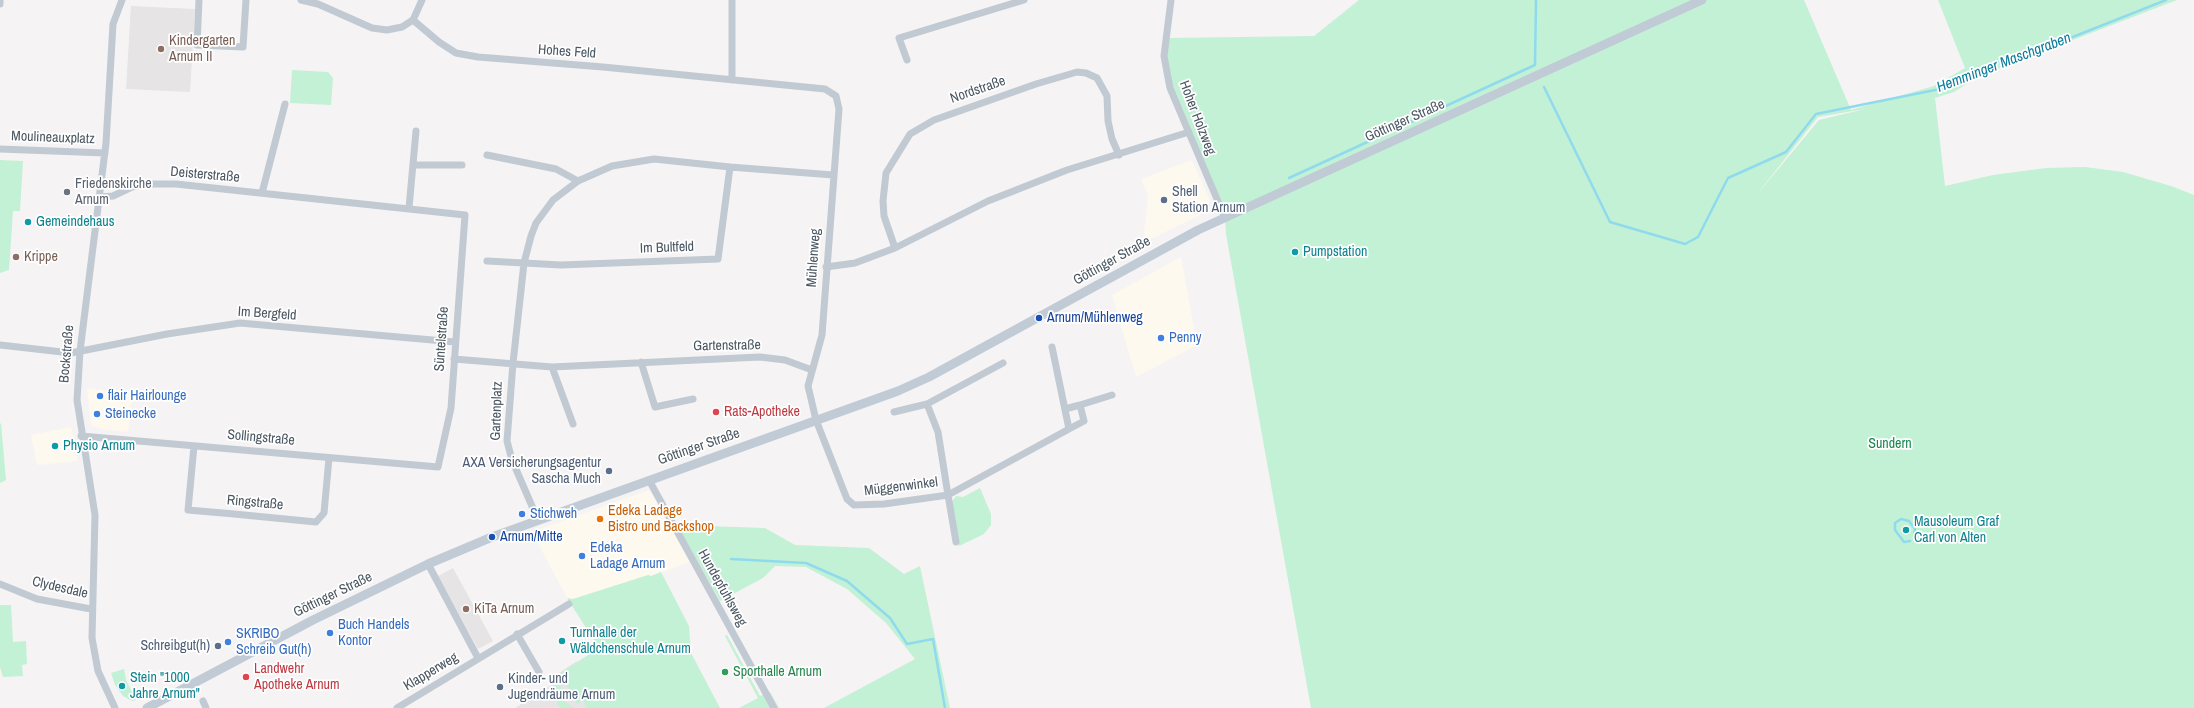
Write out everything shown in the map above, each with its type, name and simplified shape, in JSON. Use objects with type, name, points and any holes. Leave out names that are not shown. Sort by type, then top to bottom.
[{"type":"street","name":"Bockstraße","points":[[115,708],[98,672],[92,638],[91,609],[95,556],[95,515],[76,400],[80,351],[105,153],[112,24],[122,0]]},
{"type":"street","points":[[199,0],[197,44],[243,47],[246,0]]},
{"type":"street","points":[[301,0],[318,4],[372,28],[387,30],[402,27],[413,20],[422,0]]},
{"type":"street","points":[[732,0],[732,80]]},
{"type":"street","points":[[906,60],[899,38],[1024,0]]},
{"type":"street","name":"Hoher Holzweg","points":[[1171,0],[1164,56],[1170,88],[1225,218]]},
{"type":"street","name":"Göttinger Straße","points":[[147,708],[264,645],[428,564],[538,520],[898,391],[929,377],[980,351],[1128,267],[1225,218],[1702,0]]},
{"type":"street","name":"Hohes Feld","points":[[413,20],[439,42],[456,53],[478,57],[825,89],[836,96]]},
{"type":"street","name":"Nordstraße","points":[[895,248],[884,216],[883,201],[886,172],[910,134],[934,120],[1036,84],[1077,72],[1097,78],[1107,96],[1112,139],[1119,155]]},
{"type":"street","name":"Mühlenweg","points":[[816,420],[808,386],[822,335],[839,109],[836,96]]},
{"type":"street","points":[[262,193],[285,104]]},
{"type":"street","points":[[409,208],[416,131]]},
{"type":"street","points":[[826,267],[855,263],[895,248],[988,201],[1066,170],[1119,155],[1189,132]]},
{"type":"street","name":"Moulineauxplatz","points":[[0,149],[105,153]]},
{"type":"street","points":[[487,155],[556,169],[578,181]]},
{"type":"street","points":[[513,363],[524,263],[531,236],[544,211],[553,200],[578,181],[612,166],[654,159],[833,176]]},
{"type":"street","points":[[413,165],[462,165]]},
{"type":"street","name":"Im Bultfeld","points":[[487,261],[561,265],[718,259],[730,166]]},
{"type":"street","name":"Deisterstraße","points":[[100,197],[113,196],[132,187],[151,184],[176,184],[409,208],[461,215]]},
{"type":"street","name":"Süntelstraße","points":[[438,467],[451,408],[465,215],[461,215]]},
{"type":"street","name":"Im Bergfeld","points":[[0,345],[71,353],[167,334],[240,323],[455,342]]},
{"type":"street","points":[[1052,347],[1069,429]]},
{"type":"street","name":"Gartenstraße","points":[[552,367],[760,357],[785,360],[812,370]]},
{"type":"street","name":"Gartenplatz","points":[[454,359],[552,367]]},
{"type":"street","points":[[641,362],[656,407],[693,399]]},
{"type":"street","points":[[894,412],[927,404],[1003,362]]},
{"type":"street","name":"Gartenplatz","points":[[513,363],[507,441],[512,460],[538,520]]},
{"type":"street","points":[[552,367],[574,424]]},
{"type":"street","points":[[1065,409],[1112,395]]},
{"type":"street","name":"Müggenwinkel","points":[[927,404],[938,432],[956,542]]},
{"type":"street","name":"Müggenwinkel","points":[[816,420],[847,499],[854,505],[884,504],[948,495],[1084,421],[1080,405]]},
{"type":"street","name":"Sollingstraße","points":[[81,436],[438,467]]},
{"type":"street","name":"Ringstraße","points":[[194,446],[188,510],[316,522],[324,513],[329,458]]},
{"type":"street","name":"Hundepfuhlsweg","points":[[649,480],[774,708]]},
{"type":"street","name":"Klapperweg","points":[[428,564],[478,658]]},
{"type":"street","name":"Clydesdale","points":[[0,584],[38,599],[91,609]]},
{"type":"street","name":"Klapperweg","points":[[397,708],[517,634],[570,604]]},
{"type":"street","points":[[517,634],[539,672]]},
{"type":"street","points":[[203,701],[206,708]]},
{"type":"shaded area","name":"Kindergarten Arnum II","points":[[131,6],[195,9],[190,92],[126,89]]},
{"type":"shaded area","points":[[1192,160],[1210,200],[1208,211],[1143,243],[1148,195],[1141,179]]},
{"type":"shaded area","points":[[1181,257],[1197,345],[1136,377],[1112,295]]},
{"type":"shaded area","points":[[87,388],[133,393],[128,432],[100,429],[91,425]]},
{"type":"shaded area","points":[[71,427],[78,461],[37,465],[31,435]]},
{"type":"shaded area","points":[[649,490],[690,562],[651,576],[648,575],[573,599],[567,598],[532,532]]},
{"type":"shaded area","name":"KiTa Arnum","points":[[453,568],[493,641],[478,649],[438,576]]},
{"type":"shaded area","points":[[577,661],[586,708],[515,708],[553,684],[550,679]]},
{"type":"green space","name":"Sundern","points":[[1359,0],[1804,0],[1851,110],[1934,86],[1965,68],[1938,0],[2177,0],[1979,76],[1954,92],[1935,98],[1945,186],[1993,175],[2046,168],[2085,167],[2123,172],[2171,186],[2194,195],[2194,708],[1311,708],[1226,234],[1225,218],[1170,88],[1164,56],[1167,38],[1314,36]],"holes":[[[1865,109],[1819,120],[1754,198],[1818,117]]]},
{"type":"green space","points":[[292,70],[328,72],[333,78],[331,105],[290,103]]},
{"type":"green space","points":[[0,160],[23,161],[20,211],[13,211],[9,270],[0,273]]},
{"type":"green space","points":[[1,423],[6,480],[0,483],[0,424]]},
{"type":"green space","points":[[980,488],[991,514],[991,525],[984,534],[959,546],[951,503],[956,496],[963,497]]},
{"type":"green space","points":[[677,525],[765,528],[795,545],[869,548],[904,574],[920,566],[950,708],[824,708],[915,659],[886,623],[847,589],[806,567],[775,566],[763,578],[720,601]]},
{"type":"green space","points":[[661,572],[689,626],[691,653],[720,708],[586,708],[583,700],[577,704],[560,673],[599,648],[567,598],[573,599]]},
{"type":"green space","points":[[0,605],[11,605],[13,642],[26,641],[27,664],[22,665],[23,676],[3,677],[0,667]]},
{"type":"green space","points":[[727,635],[760,696],[770,692],[779,708],[739,708],[758,698],[725,636]]},
{"type":"green space","points":[[124,669],[126,680],[136,700],[132,701],[123,696],[115,685],[111,673]]},
{"type":"green space","points":[[554,680],[561,687],[565,702],[574,708],[561,708],[558,705],[553,683]]},
{"type":"waterway","points":[[1289,178],[1535,65],[1536,0]]},
{"type":"waterway","name":"Hemminger Maschgraben","points":[[1544,87],[1610,222],[1685,244],[1698,237],[1728,178],[1786,152],[1816,114],[1950,87],[1999,62],[2055,44],[2166,0]]},
{"type":"waterway","points":[[1910,541],[1904,542],[1895,530],[1895,523],[1901,519],[1909,521],[1915,529],[1914,536]]},
{"type":"waterway","points":[[731,559],[806,563],[847,581],[890,618],[907,644],[933,639],[945,708]]},
{"type":"place","name":"Kindergarten Arnum II","points":[[161,49]]},
{"type":"place","name":"Friedenskirche Arnum","points":[[67,192]]},
{"type":"place","name":"Shell Station Arnum","points":[[1164,200]]},
{"type":"place","name":"Gemeindehaus","points":[[28,222]]},
{"type":"place","name":"Pumpstation","points":[[1295,252]]},
{"type":"place","name":"Krippe","points":[[16,257]]},
{"type":"place","name":"Arnum/Mühlenweg","points":[[1039,318]]},
{"type":"place","name":"Penny","points":[[1161,338]]},
{"type":"place","name":"flair Hairlounge","points":[[100,396]]},
{"type":"place","name":"Rats-Apotheke","points":[[716,412]]},
{"type":"place","name":"Steinecke","points":[[97,414]]},
{"type":"place","name":"Physio Arnum","points":[[55,446]]},
{"type":"place","name":"AXA Versicherungsagentur Sascha Much","points":[[609,471]]},
{"type":"place","name":"Stichweh","points":[[522,514]]},
{"type":"place","name":"Edeka Ladage Bistro und Backshop","points":[[600,519]]},
{"type":"place","name":"Mausoleum Graf Carl von Alten","points":[[1906,530]]},
{"type":"place","name":"Arnum/Mitte","points":[[492,537]]},
{"type":"place","name":"Edeka Ladage Arnum","points":[[582,556]]},
{"type":"place","name":"KiTa Arnum","points":[[466,609]]},
{"type":"place","name":"Buch Handels Kontor","points":[[330,633]]},
{"type":"place","name":"Turnhalle der Wäldchenschule Arnum","points":[[562,641]]},
{"type":"place","name":"SKRIBO Schreib Gut(h)","points":[[228,642]]},
{"type":"place","name":"Schreibgut(h)","points":[[218,646]]},
{"type":"place","name":"Sporthalle Arnum","points":[[725,672]]},
{"type":"place","name":"Landwehr Apotheke Arnum","points":[[246,677]]},
{"type":"place","name":"Stein \"1000 Jahre Arnum\"","points":[[122,686]]},
{"type":"place","name":"Kinder- und Jugendräume Arnum","points":[[500,687]]}]
